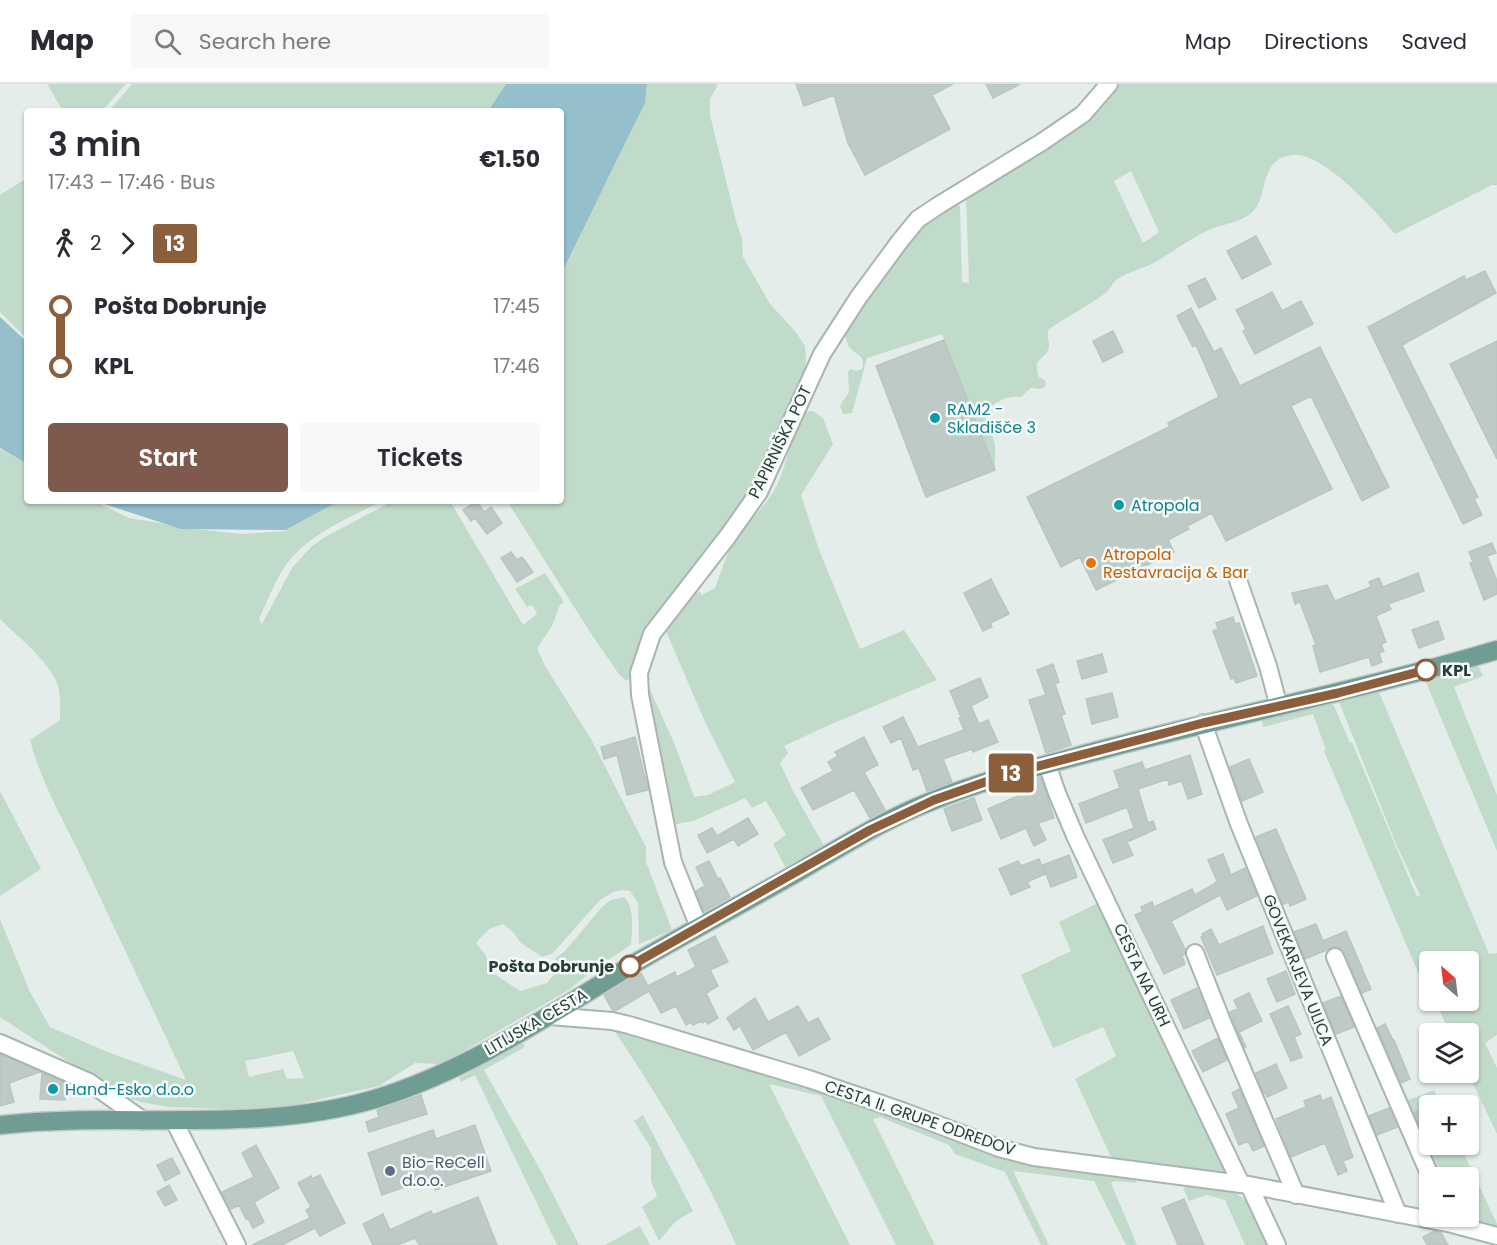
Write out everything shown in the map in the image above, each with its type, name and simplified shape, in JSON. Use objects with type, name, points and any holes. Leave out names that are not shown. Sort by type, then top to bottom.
[{"type":"main road","name":"LITIJSKA CESTA","points":[[0,1125],[90,1120],[252,1119],[330,1109],[373,1099],[448,1071],[550,1016],[699,927],[909,810],[1008,774],[1203,723],[1279,707],[1436,668],[1497,650]]},
{"type":"street","name":"PAPIRNIŠKA POT","points":[[699,927],[673,862],[640,695],[639,673],[652,634],[759,492],[822,354],[858,298],[918,219],[1083,114],[1109,84]]},
{"type":"street","points":[[1238,580],[1268,666],[1279,707]]},
{"type":"street","name":"GOVEKARJEVA ULICA","points":[[1203,723],[1239,824],[1398,1214]]},
{"type":"street","name":"CESTA NA URH","points":[[1047,764],[1076,838],[1277,1245]]},
{"type":"street","points":[[1195,953],[1222,1024],[1296,1195]]},
{"type":"street","points":[[1335,957],[1426,1167]]},
{"type":"street","name":"CESTA II. GRUPE ODREDOV","points":[[550,1016],[612,1021],[629,1025],[809,1079],[999,1148],[1034,1157],[1245,1184],[1419,1216]]},
{"type":"street","points":[[0,1042],[89,1082],[144,1121]]},
{"type":"street","points":[[174,1121],[237,1245]]},
{"type":"street","name":"CESTA II. GRUPE ODREDOV","points":[[1471,1227],[1497,1236]]},
{"type":"green space","points":[[47,84],[126,84],[105,108],[61,108]]},
{"type":"green space","points":[[132,84],[506,84],[490,108],[112,108]]},
{"type":"green space","points":[[647,84],[718,84],[710,99],[710,115],[742,239],[743,257],[770,304],[795,331],[805,346],[806,363],[801,383],[748,494],[724,530],[643,636],[635,654],[630,678],[626,681],[590,632],[509,504],[564,504],[564,257],[576,231],[604,187],[645,103]]},
{"type":"green space","points":[[1116,84],[1497,84],[1497,185],[1492,185],[1395,234],[1333,172],[1305,156],[1292,155],[1281,158],[1273,164],[1269,171],[1260,199],[1250,214],[1207,231],[1152,264],[1119,278],[1105,293],[1090,304],[1049,329],[1048,350],[1037,365],[1039,377],[1045,380],[1046,386],[1041,389],[1031,388],[1021,397],[1000,400],[991,406],[985,415],[995,444],[995,470],[942,334],[867,358],[852,413],[843,414],[840,406],[849,392],[848,372],[850,369],[857,371],[862,369],[863,364],[863,360],[849,347],[845,337],[851,324],[878,280],[910,238],[919,228],[954,204],[960,206],[962,282],[969,283],[966,196]],"holes":[[[1131,171],[1159,232],[1143,243],[1114,181]]]},
{"type":"green space","points":[[24,180],[24,336],[0,312],[0,195]]},
{"type":"green space","points":[[813,411],[823,418],[833,444],[801,495],[819,550],[860,649],[904,630],[937,680],[784,746],[788,753],[780,763],[824,846],[787,870],[773,844],[786,835],[766,801],[752,808],[745,798],[693,821],[672,825],[670,797],[645,685],[648,685],[675,745],[694,797],[708,795],[735,782],[705,722],[665,629],[694,594],[700,592],[702,595],[715,588],[734,541],[768,500],[777,485],[800,421],[806,412]]},
{"type":"green space","points":[[0,449],[24,462],[24,504],[100,504],[129,518],[242,534],[285,531],[334,504],[376,504],[332,526],[309,542],[289,561],[276,581],[259,619],[262,624],[292,568],[311,547],[323,538],[387,504],[452,504],[523,625],[537,614],[532,605],[527,607],[515,589],[545,573],[564,602],[560,605],[552,626],[537,648],[545,666],[591,739],[646,847],[646,862],[672,930],[639,944],[638,903],[630,891],[622,890],[613,892],[600,900],[552,954],[542,957],[521,943],[503,924],[489,929],[476,943],[485,954],[493,973],[520,991],[547,983],[559,968],[555,958],[564,952],[602,907],[611,900],[624,897],[628,901],[632,920],[631,945],[608,960],[604,958],[593,964],[594,970],[567,991],[452,1058],[438,1064],[415,1063],[379,1086],[285,1107],[226,1109],[168,1107],[141,1102],[118,1094],[0,1017],[0,919],[30,992],[50,1027],[110,1053],[186,1080],[40,771],[30,740],[60,720],[60,696],[53,674],[0,619]],"holes":[[[293,1051],[304,1078],[287,1079],[283,1069],[249,1077],[245,1061]]]},
{"type":"green space","points":[[1478,665],[1483,676],[1454,687],[1497,795],[1497,851],[1425,680]]},
{"type":"green space","points":[[1379,692],[1489,954],[1497,953],[1497,1035],[1485,1043],[1497,1068],[1497,1134],[1473,1083],[1479,1083],[1479,1023],[1445,1023],[1440,1011],[1479,1011],[1479,951],[1419,951],[1419,975],[1324,751],[1326,750],[1313,714],[1263,727],[1262,720],[1331,704],[1334,706],[1350,743],[1352,742],[1417,897],[1420,895],[1396,844],[1339,702]]},
{"type":"green space","points":[[0,791],[41,869],[0,896]]},
{"type":"green space","points":[[1102,901],[1230,1173],[1111,1157],[1075,1079],[1116,1056],[1103,1027],[1053,1048],[1021,975],[1071,951],[1059,922]]},
{"type":"green space","points":[[614,1030],[685,1052],[696,1051],[872,1107],[985,1152],[1029,1164],[1134,1177],[1137,1183],[1114,1181],[1111,1183],[1137,1245],[1126,1245],[1094,1181],[1013,1171],[1049,1245],[1041,1245],[1005,1172],[955,1154],[949,1145],[880,1117],[873,1119],[935,1245],[896,1245],[821,1096],[769,1084],[850,1245],[736,1245],[680,1135]]},
{"type":"green space","points":[[522,1042],[525,1047],[484,1070],[541,1171],[579,1245],[557,1245],[475,1075],[461,1082],[459,1078]]},
{"type":"green space","points":[[1434,1090],[1436,1095],[1421,1095]]},
{"type":"green space","points":[[1419,1096],[1419,1137],[1403,1102]]},
{"type":"green space","points":[[643,1115],[693,1211],[676,1221],[659,1241],[642,1207],[657,1196],[651,1181],[651,1148],[634,1121]]},
{"type":"green space","points":[[1427,1155],[1465,1155],[1470,1167],[1433,1167]]},
{"type":"green space","points":[[1185,1185],[1224,1189],[1241,1197],[1260,1219],[1273,1245],[1245,1245],[1225,1200],[1207,1195],[1189,1201],[1184,1190]]},
{"type":"green space","points":[[1479,1186],[1497,1224],[1497,1228],[1479,1223]]},
{"type":"green space","points":[[640,1226],[650,1245],[605,1245]]},
{"type":"water","points":[[506,84],[647,84],[645,103],[564,268],[564,108],[490,108]]},
{"type":"water","points":[[0,317],[24,339],[24,462],[0,448]]},
{"type":"water","points":[[104,504],[334,504],[286,530],[181,529]]},
{"type":"building","points":[[796,84],[953,84],[932,95],[950,129],[865,175],[848,143],[834,95],[804,106]]},
{"type":"building","points":[[986,84],[1020,84],[993,98]]},
{"type":"building","points":[[1256,236],[1271,264],[1242,279],[1227,251]]},
{"type":"building","points":[[1485,271],[1496,293],[1402,345],[1478,497],[1474,499],[1482,515],[1463,524],[1368,327],[1464,276],[1466,280]]},
{"type":"building","points":[[1205,278],[1216,299],[1199,308],[1188,286]]},
{"type":"building","points":[[1272,292],[1282,311],[1301,301],[1313,324],[1255,354],[1243,331],[1246,329],[1236,310]]},
{"type":"building","points":[[1191,308],[1214,352],[1221,348],[1240,386],[1320,347],[1389,487],[1362,501],[1311,396],[1291,406],[1332,489],[1226,541],[1212,513],[1187,526],[1189,529],[1168,540],[1174,552],[1096,590],[1080,557],[1061,567],[1027,497],[1169,427],[1168,423],[1219,397],[1196,345],[1193,347],[1177,316]]},
{"type":"building","points":[[1113,331],[1123,352],[1103,362],[1093,341]]},
{"type":"building","name":"RAM2 - Skladišče 3","points":[[944,340],[995,470],[926,497],[876,366]]},
{"type":"building","points":[[1497,341],[1497,459],[1450,364]]},
{"type":"building","points":[[472,504],[479,504],[484,512],[491,507],[502,523],[487,534],[475,518],[471,521],[463,510]]},
{"type":"building","points":[[1492,543],[1496,553],[1487,556],[1497,581],[1497,594],[1484,600],[1470,563],[1473,562],[1469,552]]},
{"type":"building","points":[[511,552],[517,560],[522,557],[533,572],[517,582],[501,558]]},
{"type":"building","points":[[1418,573],[1424,591],[1388,604],[1391,609],[1376,616],[1386,642],[1381,644],[1384,651],[1379,653],[1382,662],[1372,666],[1369,657],[1320,672],[1313,646],[1316,645],[1300,602],[1295,604],[1292,593],[1327,585],[1335,601],[1371,587],[1369,582],[1379,578],[1383,587]]},
{"type":"building","points":[[991,579],[1009,614],[990,623],[992,627],[983,631],[964,593]]},
{"type":"building","points":[[1233,617],[1235,624],[1239,623],[1257,676],[1236,683],[1234,678],[1231,679],[1213,631],[1218,629],[1216,623]]},
{"type":"building","points":[[1438,621],[1444,639],[1419,648],[1412,630]]},
{"type":"building","points":[[1102,654],[1107,672],[1082,679],[1077,661]]},
{"type":"building","points":[[1053,664],[1059,682],[1055,684],[1065,714],[1061,715],[1071,745],[1046,753],[1029,700],[1046,695],[1037,670]]},
{"type":"building","points":[[980,678],[988,697],[971,706],[979,724],[988,720],[998,742],[973,752],[972,749],[943,759],[952,782],[927,791],[919,768],[913,770],[901,738],[891,743],[883,727],[903,717],[918,747],[964,730],[950,691]]},
{"type":"building","points":[[1112,693],[1118,717],[1092,724],[1086,699]]},
{"type":"building","points":[[635,737],[648,790],[627,795],[617,755],[604,759],[601,747]]},
{"type":"building","points":[[864,737],[878,765],[864,772],[885,810],[870,818],[854,790],[813,810],[801,788],[833,771],[828,762],[838,756],[835,752]]},
{"type":"building","points":[[1190,755],[1202,794],[1188,799],[1182,781],[1169,785],[1168,779],[1138,789],[1148,823],[1153,821],[1156,829],[1127,842],[1133,855],[1113,863],[1103,840],[1134,828],[1127,807],[1086,823],[1079,804],[1120,788],[1114,771],[1142,762],[1145,770]]},
{"type":"building","points":[[1249,759],[1263,792],[1242,801],[1230,767]]},
{"type":"building","points":[[1041,778],[1054,818],[1038,823],[1046,840],[1034,846],[1026,828],[1001,839],[988,809],[1018,796],[1015,785]]},
{"type":"building","points":[[974,798],[982,820],[952,831],[944,809]]},
{"type":"building","points":[[748,818],[758,834],[738,846],[734,839],[707,853],[698,835],[712,828],[717,836]]},
{"type":"building","points":[[1276,829],[1306,899],[1290,906],[1289,902],[1283,904],[1256,837]]},
{"type":"building","points":[[1223,854],[1231,875],[1245,868],[1257,896],[1227,910],[1220,895],[1171,921],[1185,949],[1185,954],[1182,956],[1185,964],[1164,974],[1135,915],[1143,911],[1141,907],[1152,902],[1154,907],[1192,889],[1195,895],[1214,884],[1217,881],[1208,860]]},
{"type":"building","points":[[1069,855],[1077,877],[1051,887],[1043,865]]},
{"type":"building","points":[[1039,859],[1045,874],[1027,882],[1030,887],[1011,895],[999,869],[1018,861],[1021,866]]},
{"type":"building","points":[[709,861],[730,897],[704,911],[696,891],[705,886],[696,867]]},
{"type":"building","points":[[1316,924],[1323,941],[1346,931],[1371,989],[1362,993],[1345,953],[1336,946],[1305,959],[1294,932]]},
{"type":"building","points":[[1263,926],[1273,953],[1217,975],[1201,937],[1202,934],[1211,929],[1219,945]]},
{"type":"building","points":[[715,936],[728,962],[710,970],[718,986],[706,993],[718,1018],[708,1024],[706,1021],[702,1023],[701,1021],[693,1025],[691,1022],[686,1025],[676,1006],[661,1013],[649,991],[613,1011],[604,995],[641,973],[648,986],[675,972],[677,977],[696,967],[688,950]]},
{"type":"building","points":[[1286,971],[1295,994],[1277,1002],[1267,979]]},
{"type":"building","points":[[1197,988],[1209,1018],[1184,1029],[1171,1000]]},
{"type":"building","points":[[1249,993],[1262,1021],[1239,1032],[1246,1047],[1244,1048],[1230,1012],[1238,1009],[1234,1000]]},
{"type":"building","points":[[1341,996],[1354,1027],[1336,1034],[1323,1003]]},
{"type":"building","points":[[755,998],[768,1022],[798,1006],[808,1023],[818,1018],[830,1039],[799,1056],[786,1032],[753,1050],[740,1026],[734,1030],[727,1018]]},
{"type":"building","points":[[1288,1006],[1301,1034],[1294,1037],[1302,1057],[1291,1061],[1270,1014]]},
{"type":"building","points":[[1385,1024],[1410,1079],[1401,1083],[1377,1028]]},
{"type":"building","points":[[1218,1038],[1227,1060],[1203,1072],[1192,1051]]},
{"type":"building","points":[[0,1054],[40,1072],[9,1083],[14,1102],[0,1106]]},
{"type":"building","points":[[1276,1064],[1287,1088],[1267,1097],[1256,1073]]},
{"type":"building","name":"Hand-Esko d.o.o","points":[[42,1073],[66,1083],[65,1100],[40,1099]]},
{"type":"building","points":[[1239,1089],[1264,1146],[1253,1151],[1248,1141],[1239,1145],[1226,1114],[1239,1108],[1232,1093]]},
{"type":"building","points":[[421,1095],[427,1114],[369,1132],[366,1122],[379,1117],[377,1110]]},
{"type":"building","points":[[1320,1095],[1322,1101],[1331,1097],[1353,1157],[1343,1161],[1347,1171],[1338,1175],[1325,1143],[1291,1157],[1276,1119],[1306,1107],[1304,1101]]},
{"type":"building","points":[[1389,1108],[1397,1127],[1377,1135],[1369,1116]]},
{"type":"building","points":[[1419,1111],[1419,1124],[1414,1113]]},
{"type":"building","points":[[475,1125],[491,1171],[435,1190],[430,1178],[382,1195],[368,1153],[433,1130],[436,1139]]},
{"type":"building","points":[[256,1145],[279,1188],[254,1202],[264,1222],[253,1228],[239,1205],[231,1209],[222,1192],[254,1177],[242,1153]]},
{"type":"building","points":[[172,1158],[180,1173],[165,1181],[157,1165]]},
{"type":"building","points":[[320,1175],[345,1223],[320,1236],[315,1228],[282,1245],[252,1245],[310,1218],[306,1210],[311,1207],[298,1183],[311,1176],[312,1179]]},
{"type":"building","points":[[169,1185],[177,1200],[165,1206],[157,1192]]},
{"type":"building","points":[[478,1197],[497,1245],[419,1245],[415,1238],[397,1245],[373,1245],[363,1224],[383,1214],[390,1230],[431,1211],[433,1215]]},
{"type":"building","points":[[1184,1199],[1204,1245],[1178,1245],[1162,1208]]},
{"type":"building","points":[[1434,1231],[1441,1233],[1448,1245],[1427,1245],[1423,1237]]},
{"type":"bus line","name":"13","points":[[630,966],[870,830],[934,800],[1008,774],[1203,723],[1338,693],[1426,670]]},
{"type":"place","name":"RAM2 - Skladišče 3","points":[[935,418]]},
{"type":"place","name":"Atropola","points":[[1119,505]]},
{"type":"place","name":"Atropola Restavracija & Bar","points":[[1091,563]]},
{"type":"place","name":"KPL","points":[[1426,670]]},
{"type":"place","name":"Pošta Dobrunje","points":[[630,966]]},
{"type":"place","name":"Hand-Esko d.o.o","points":[[53,1089]]},
{"type":"place","name":"Bio-ReCell d.o.o.","points":[[390,1171]]}]
